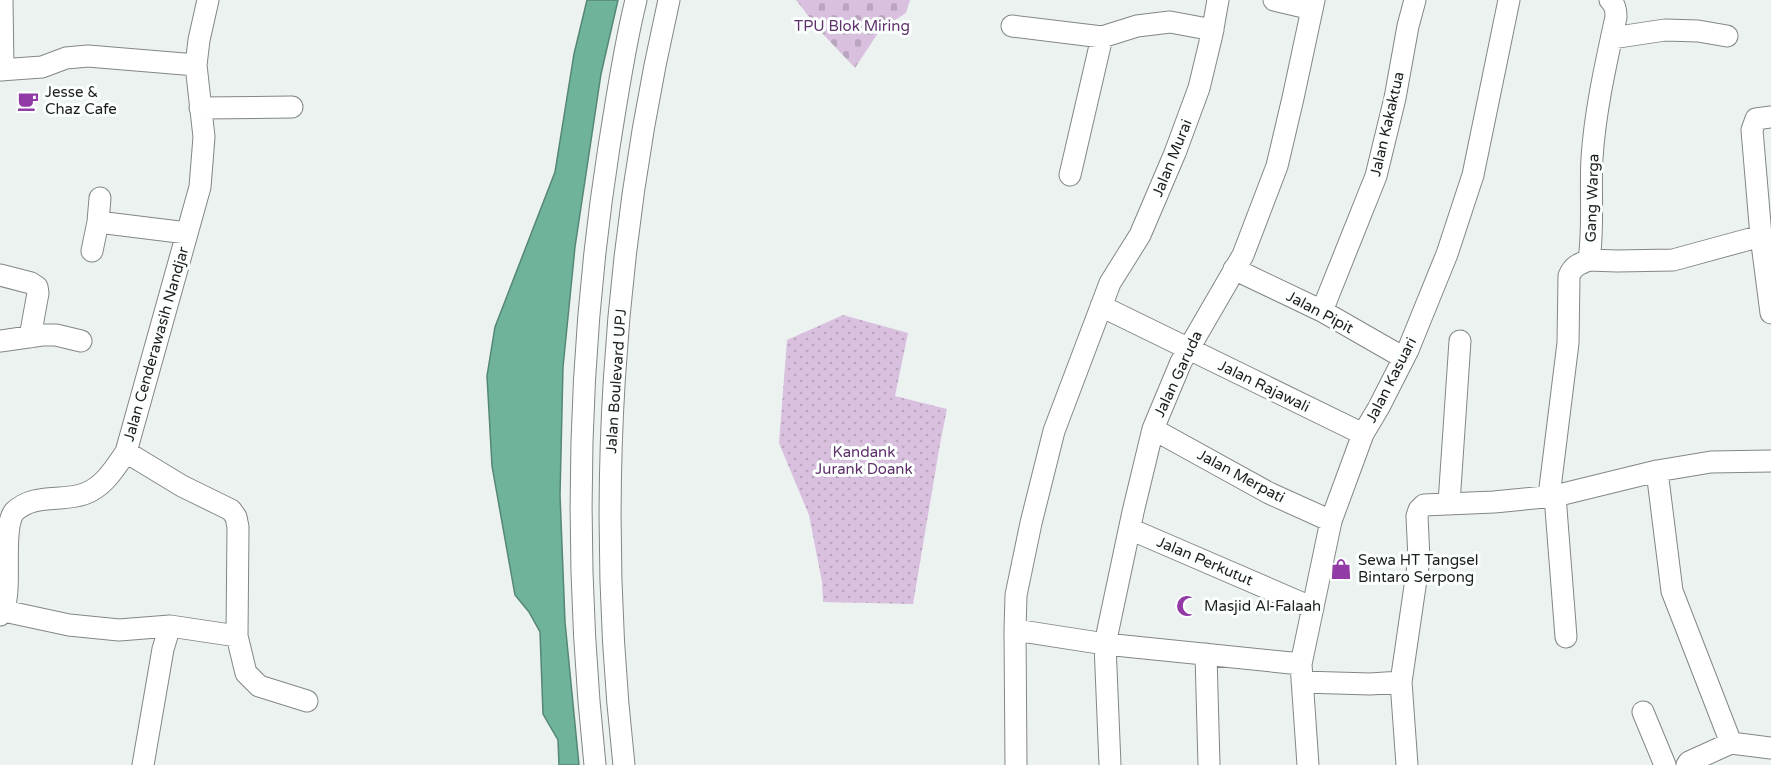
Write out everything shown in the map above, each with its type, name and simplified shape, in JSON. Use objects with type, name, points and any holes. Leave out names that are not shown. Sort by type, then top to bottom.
[{"type":"street","points":[[2,0],[2,70],[42,67],[66,58],[88,56],[196,65]]},
{"type":"street","name":"Jalan Cenderawasih Nandjar","points":[[2,613],[6,513],[26,503],[83,494],[96,488],[111,474],[126,452],[200,187],[204,137],[196,65],[208,0]]},
{"type":"street","name":"Jalan Boulevard UPJ","points":[[595,765],[582,605],[580,481],[586,353],[598,218],[613,120],[636,0]]},
{"type":"street","name":"Jalan Boulevard UPJ","points":[[624,765],[618,714],[611,591],[609,478],[617,351],[630,213],[641,142],[669,0]]},
{"type":"street","name":"Jalan Murai","points":[[1016,765],[1016,596],[1053,431],[1110,284],[1140,235],[1175,153],[1199,88],[1218,0]]},
{"type":"street","points":[[1274,0],[1313,5]]},
{"type":"street","name":"Jalan Kakaktua","points":[[1322,311],[1376,176],[1415,0]]},
{"type":"street","name":"Gang Warga","points":[[1552,496],[1568,343],[1569,276],[1576,265],[1589,260],[1592,240],[1592,158],[1616,11],[1610,0]]},
{"type":"street","name":"Jalan Kasuari","points":[[1308,765],[1302,673],[1331,521],[1363,434],[1404,358],[1447,254],[1473,175],[1507,1]]},
{"type":"street","name":"Jalan Garuda","points":[[1110,765],[1105,644],[1153,429],[1181,362],[1243,255],[1277,166],[1313,5]]},
{"type":"street","points":[[1012,26],[1102,37],[1137,26],[1170,22],[1213,30]]},
{"type":"street","points":[[1612,38],[1665,30],[1698,31],[1727,36]]},
{"type":"street","points":[[1070,175],[1102,37]]},
{"type":"street","points":[[200,108],[292,107]]},
{"type":"street","points":[[1771,117],[1756,118],[1752,130],[1761,236],[1771,313]]},
{"type":"street","points":[[92,251],[100,198]]},
{"type":"street","points":[[98,222],[187,233]]},
{"type":"street","points":[[1589,260],[1673,261],[1761,236]]},
{"type":"street","name":"Jalan Pipit","points":[[1234,269],[1322,311],[1404,358]]},
{"type":"street","points":[[0,275],[31,283],[37,287],[38,293],[30,337]]},
{"type":"street","name":"Jalan Rajawali","points":[[1101,306],[1363,434]]},
{"type":"street","points":[[0,341],[42,334],[81,341]]},
{"type":"street","points":[[1449,503],[1460,341]]},
{"type":"street","name":"Jalan Merpati","points":[[1153,429],[1269,493],[1331,521]]},
{"type":"street","points":[[126,452],[182,486],[231,510],[236,517],[238,527],[237,636],[246,673],[259,686],[306,701]]},
{"type":"street","points":[[1407,765],[1401,682],[1419,559],[1417,516],[1424,505],[1494,502],[1552,496],[1657,471],[1711,462],[1771,461]]},
{"type":"street","points":[[1657,471],[1672,591],[1731,744]]},
{"type":"street","points":[[1552,496],[1566,637]]},
{"type":"street","name":"Jalan Perkutut","points":[[1130,529],[1313,608]]},
{"type":"street","points":[[2,613],[69,625],[119,630],[170,626],[237,636]]},
{"type":"street","points":[[143,765],[160,666],[170,626]]},
{"type":"street","points":[[1015,630],[1105,644],[1206,654],[1370,684],[1401,682]]},
{"type":"street","points":[[1206,654],[1209,765]]},
{"type":"street","points":[[1643,712],[1665,765]]},
{"type":"street","points":[[1687,765],[1689,762],[1731,744],[1771,748]]},
{"type":"green space","name":"TPU Blok Miring","points":[[796,0],[910,0],[906,13],[880,30],[855,68],[820,31]]},
{"type":"green space","name":"Kandank Jurank Doank","points":[[843,315],[908,333],[895,396],[947,409],[913,604],[823,602],[822,582],[809,515],[779,443],[787,340]]},
{"type":"shaded area","points":[[587,0],[618,0],[601,74],[575,247],[563,367],[560,495],[565,622],[579,765],[559,765],[558,740],[543,714],[540,632],[529,612],[515,595],[492,466],[487,376],[495,327],[555,172],[574,54]]},
{"type":"place","name":"Jesse & Chaz Cafe","points":[[28,101]]},
{"type":"place","name":"Sewa HT Tangsel Bintaro Serpong","points":[[1341,569]]},
{"type":"place","name":"Masjid Al-Falaah","points":[[1187,606]]}]
